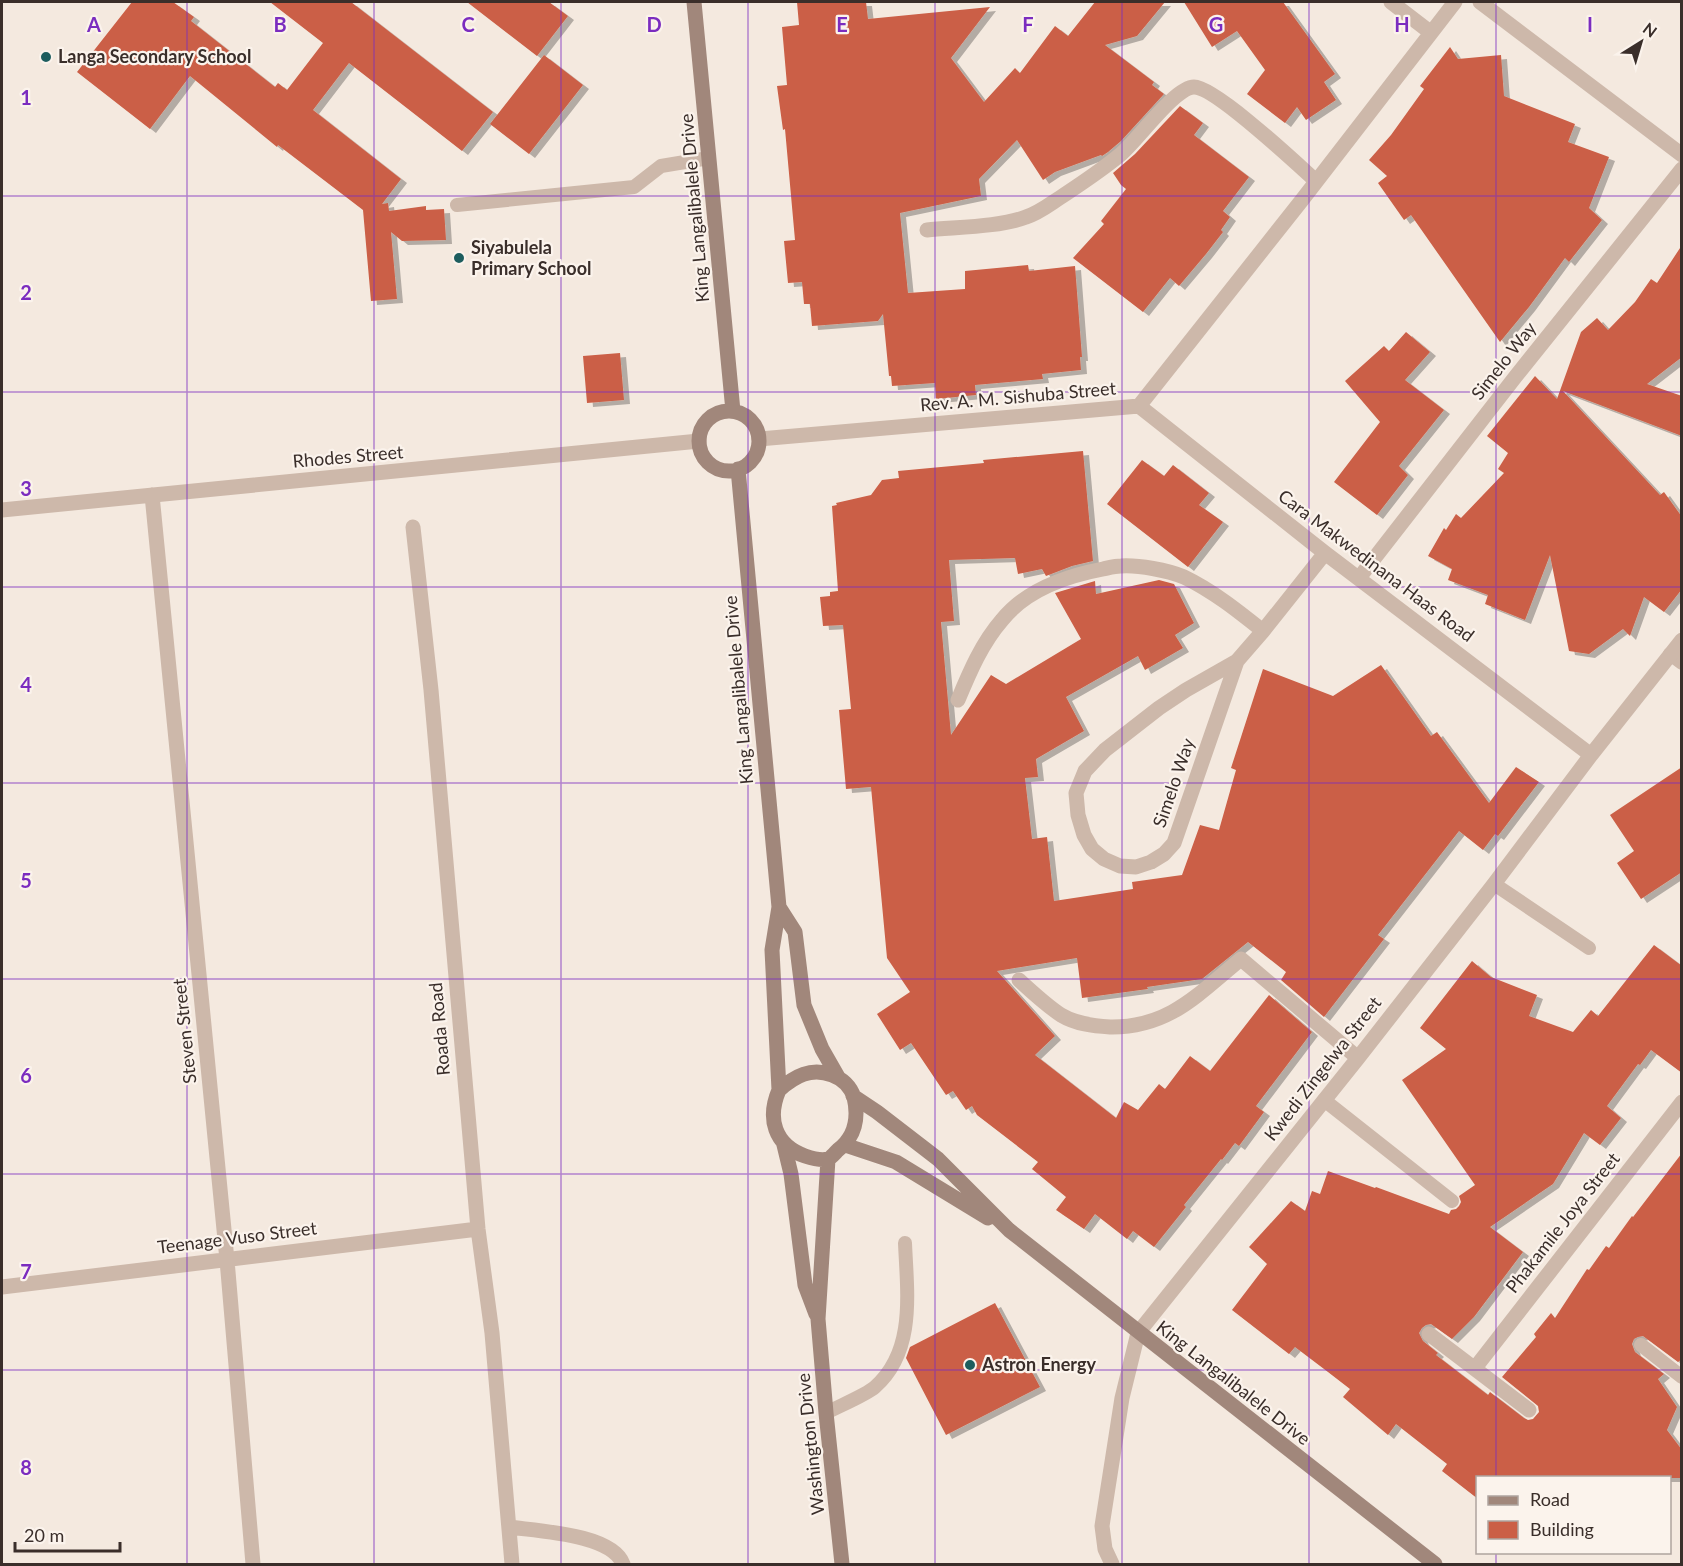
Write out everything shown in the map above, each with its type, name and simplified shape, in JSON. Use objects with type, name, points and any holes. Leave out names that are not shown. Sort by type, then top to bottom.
[{"type":"street","name":"King Langalibalele Drive","points":[[694,2],[733,411]]},
{"type":"street","points":[[1391,2],[1430,32]]},
{"type":"street","name":"Rev. A. M. Sishuba Street","points":[[759,439],[1139,406],[1455,2]]},
{"type":"street","points":[[1480,2],[1682,154]]},
{"type":"street","points":[[927,230],[1003,223],[1027,217],[1086,180],[1123,153],[1169,103],[1184,90],[1193,87],[1222,100],[1316,181]]},
{"type":"street","name":"Simelo Way","points":[[1359,578],[1682,169]]},
{"type":"street","name":"Cara Makwedinana Haas Road","points":[[1139,406],[1325,553],[1591,754]]},
{"type":"street","points":[[733,411],[743,414],[751,421],[759,439],[758,449],[747,465],[738,469],[724,470],[711,465],[702,454],[699,441],[701,428],[709,418],[720,412],[733,411]]},
{"type":"street","name":"Rhodes Street","points":[[2,510],[699,441]]},
{"type":"street","name":"King Langalibalele Drive","points":[[738,469],[779,907],[772,950],[778,1090]]},
{"type":"street","name":"Steven Street","points":[[152,495],[227,1260],[253,1564]]},
{"type":"street","name":"Roada Road","points":[[413,527],[431,690],[478,1229],[492,1333],[512,1564]]},
{"type":"street","name":"Simelo Way","points":[[1237,661],[1174,843],[1164,854],[1136,867],[1120,866],[1104,859],[1092,849],[1084,836],[1078,815],[1076,793],[1085,771],[1105,750],[1159,708],[1237,661],[1325,553]]},
{"type":"street","points":[[958,700],[972,666],[988,638],[1004,617],[1040,590],[1080,573],[1120,566],[1157,570],[1181,576],[1205,588],[1232,606],[1263,631]]},
{"type":"street","name":"Kwedi Zingelwa Street","points":[[1113,1564],[1105,1550],[1102,1526],[1122,1398],[1138,1333],[1358,1058],[1494,884],[1591,754],[1676,659],[1682,640]]},
{"type":"street","name":"King Langalibalele Drive","points":[[779,907],[795,932],[804,1005],[822,1049],[838,1077]]},
{"type":"street","points":[[1019,980],[1062,1016],[1078,1023],[1124,1027],[1153,1021],[1177,1011],[1241,959],[1358,1058]]},
{"type":"street","points":[[821,1071],[838,1077],[848,1085],[853,1096],[856,1114],[854,1131],[845,1145],[828,1159],[812,1159],[784,1145],[776,1129],[772,1111],[778,1090],[789,1080],[808,1072],[821,1071]]},
{"type":"street","name":"King Langalibalele Drive","points":[[853,1096],[938,1159],[1009,1230],[1435,1564]]},
{"type":"street","name":"Phakamile Joya Street","points":[[1475,1368],[1682,1102]]},
{"type":"street","name":"Washington Drive","points":[[784,1145],[791,1174],[804,1286],[818,1319]]},
{"type":"street","name":"King Langalibalele Drive","points":[[845,1145],[896,1162],[1009,1230]]},
{"type":"street","name":"Washington Drive","points":[[828,1159],[818,1319],[842,1564]]},
{"type":"street","name":"Teenage Vuso Street","points":[[2,1287],[478,1229]]},
{"type":"street","points":[[1429,1334],[1529,1410]]},
{"type":"street","points":[[509,1527],[578,1537],[598,1543],[612,1551],[623,1564]]},
{"type":"lane","points":[[457,205],[634,187],[661,166],[709,158]]},
{"type":"lane","points":[[1494,884],[1589,948]]},
{"type":"lane","points":[[1324,1100],[1452,1201]]},
{"type":"lane","points":[[826,1413],[874,1388],[886,1375],[897,1357],[908,1316],[905,1244]]},
{"type":"lane","points":[[1641,1345],[1682,1377]]},
{"type":"building","points":[[132,2],[173,2],[194,17],[191,21],[275,87],[278,83],[287,90],[323,43],[270,2],[351,2],[493,112],[462,151],[349,63],[313,110],[401,179],[382,204],[388,203],[389,211],[426,206],[426,210],[444,209],[446,240],[402,241],[391,232],[397,299],[371,301],[363,210],[278,145],[277,147],[190,76],[150,129],[77,72]]},
{"type":"building","points":[[467,2],[549,2],[568,16],[537,56]]},
{"type":"building","points":[[797,2],[866,2],[868,19],[990,7],[951,58],[984,102],[1015,68],[1020,73],[1055,26],[1068,36],[1095,2],[1165,2],[1137,36],[1105,45],[1154,82],[1152,85],[1164,94],[1108,152],[1055,172],[1043,180],[1017,140],[979,179],[981,196],[900,213],[908,293],[965,289],[965,271],[1028,265],[1029,271],[1075,266],[1081,370],[1042,374],[1043,379],[975,385],[976,395],[936,399],[935,383],[892,386],[883,314],[878,321],[812,326],[810,304],[804,304],[802,282],[788,283],[784,241],[795,240],[785,129],[783,130],[777,86],[787,85],[782,27],[799,25]]},
{"type":"building","points":[[1184,2],[1283,2],[1335,74],[1324,82],[1336,100],[1306,120],[1297,107],[1285,123],[1247,94],[1265,70],[1237,31],[1212,47]]},
{"type":"building","points":[[1450,47],[1458,59],[1501,55],[1504,96],[1575,124],[1568,142],[1609,157],[1589,208],[1602,220],[1569,262],[1565,258],[1500,342],[1411,215],[1404,220],[1378,183],[1387,176],[1369,160],[1391,135],[1424,89],[1420,86]]},
{"type":"building","points":[[544,55],[583,85],[529,154],[490,124]]},
{"type":"building","points":[[1180,106],[1203,123],[1194,135],[1249,177],[1223,211],[1230,217],[1221,230],[1223,232],[1206,254],[1179,286],[1170,278],[1143,312],[1073,258],[1104,224],[1101,221],[1126,189],[1113,173],[1135,154]]},
{"type":"building","points":[[1682,245],[1682,357],[1647,384],[1682,396],[1682,436],[1563,391],[1660,495],[1664,492],[1682,517],[1682,589],[1664,612],[1644,597],[1630,636],[1623,629],[1589,654],[1569,651],[1550,555],[1525,620],[1485,604],[1488,595],[1448,580],[1452,569],[1428,556],[1444,528],[1446,530],[1456,514],[1461,518],[1504,473],[1498,469],[1508,453],[1487,436],[1535,376],[1557,399],[1581,332],[1597,318],[1608,330],[1635,302],[1651,279],[1657,283]]},
{"type":"building","points":[[1406,332],[1430,352],[1405,380],[1444,410],[1399,466],[1408,475],[1377,515],[1334,482],[1380,422],[1345,381],[1384,346],[1389,351]]},
{"type":"building","points":[[620,353],[624,400],[587,403],[583,356]]},
{"type":"building","points":[[1083,451],[1093,561],[1046,576],[1042,569],[1018,574],[1015,558],[949,560],[954,621],[941,622],[951,735],[991,675],[1006,684],[1081,639],[1055,593],[1095,581],[1096,594],[1159,580],[1174,584],[1194,623],[1175,635],[1183,648],[1145,670],[1138,656],[1066,697],[1084,731],[1036,759],[1038,777],[1025,778],[1032,839],[1047,837],[1054,901],[1133,889],[1132,882],[1182,875],[1200,825],[1219,830],[1236,770],[1231,768],[1263,669],[1333,696],[1381,665],[1431,736],[1437,732],[1489,803],[1516,767],[1539,782],[1498,836],[1495,834],[1483,850],[1459,831],[1378,935],[1384,939],[1324,1017],[1281,980],[1286,972],[1248,942],[1202,979],[1082,998],[1077,958],[997,971],[1055,1036],[1035,1055],[1116,1118],[1124,1102],[1138,1110],[1159,1084],[1165,1089],[1190,1056],[1210,1071],[1269,995],[1312,1032],[1256,1106],[1264,1112],[1239,1146],[1235,1143],[1221,1159],[1154,1247],[1133,1231],[1127,1239],[1095,1214],[1084,1229],[1056,1210],[1066,1197],[1032,1169],[1038,1162],[977,1115],[972,1106],[966,1110],[953,1091],[946,1095],[911,1043],[900,1050],[877,1014],[910,992],[887,958],[871,787],[846,789],[839,710],[851,709],[843,625],[823,626],[820,597],[830,596],[830,592],[838,591],[832,506],[837,505],[836,503],[871,495],[882,480],[899,478],[898,471],[984,463],[983,460]]},
{"type":"building","points":[[1142,460],[1164,476],[1173,465],[1209,493],[1199,505],[1223,522],[1188,567],[1107,504]]},
{"type":"building","points":[[1682,767],[1682,872],[1641,899],[1617,863],[1634,851],[1610,815]]},
{"type":"building","points":[[1654,945],[1682,966],[1682,1073],[1651,1050],[1607,1106],[1621,1118],[1600,1145],[1584,1133],[1553,1184],[1490,1227],[1523,1252],[1474,1317],[1452,1339],[1431,1324],[1422,1328],[1419,1333],[1423,1341],[1438,1353],[1436,1355],[1488,1395],[1490,1392],[1524,1418],[1533,1419],[1539,1412],[1538,1406],[1502,1377],[1536,1337],[1534,1334],[1551,1313],[1555,1318],[1587,1269],[1589,1270],[1606,1246],[1609,1248],[1682,1153],[1682,1359],[1678,1362],[1643,1336],[1634,1339],[1632,1344],[1635,1352],[1664,1374],[1658,1379],[1677,1407],[1667,1430],[1682,1450],[1682,1478],[1671,1478],[1671,1476],[1476,1476],[1476,1497],[1442,1471],[1447,1464],[1396,1424],[1388,1435],[1343,1397],[1350,1389],[1295,1347],[1289,1354],[1232,1310],[1267,1264],[1249,1247],[1291,1201],[1305,1211],[1312,1191],[1320,1194],[1328,1171],[1449,1214],[1451,1210],[1459,1206],[1461,1202],[1459,1196],[1475,1185],[1402,1080],[1446,1049],[1420,1028],[1472,961],[1491,977],[1537,995],[1529,1016],[1573,1032],[1591,1010],[1598,1016]]},
{"type":"building","points":[[995,1303],[1040,1387],[946,1435],[906,1358],[910,1347]]},
{"type":"place","name":"Langa Secondary School","points":[[46,57]]},
{"type":"place","name":"Siyabulela Primary School","points":[[459,258]]},
{"type":"place","name":"Astron Energy","points":[[970,1365]]}]
